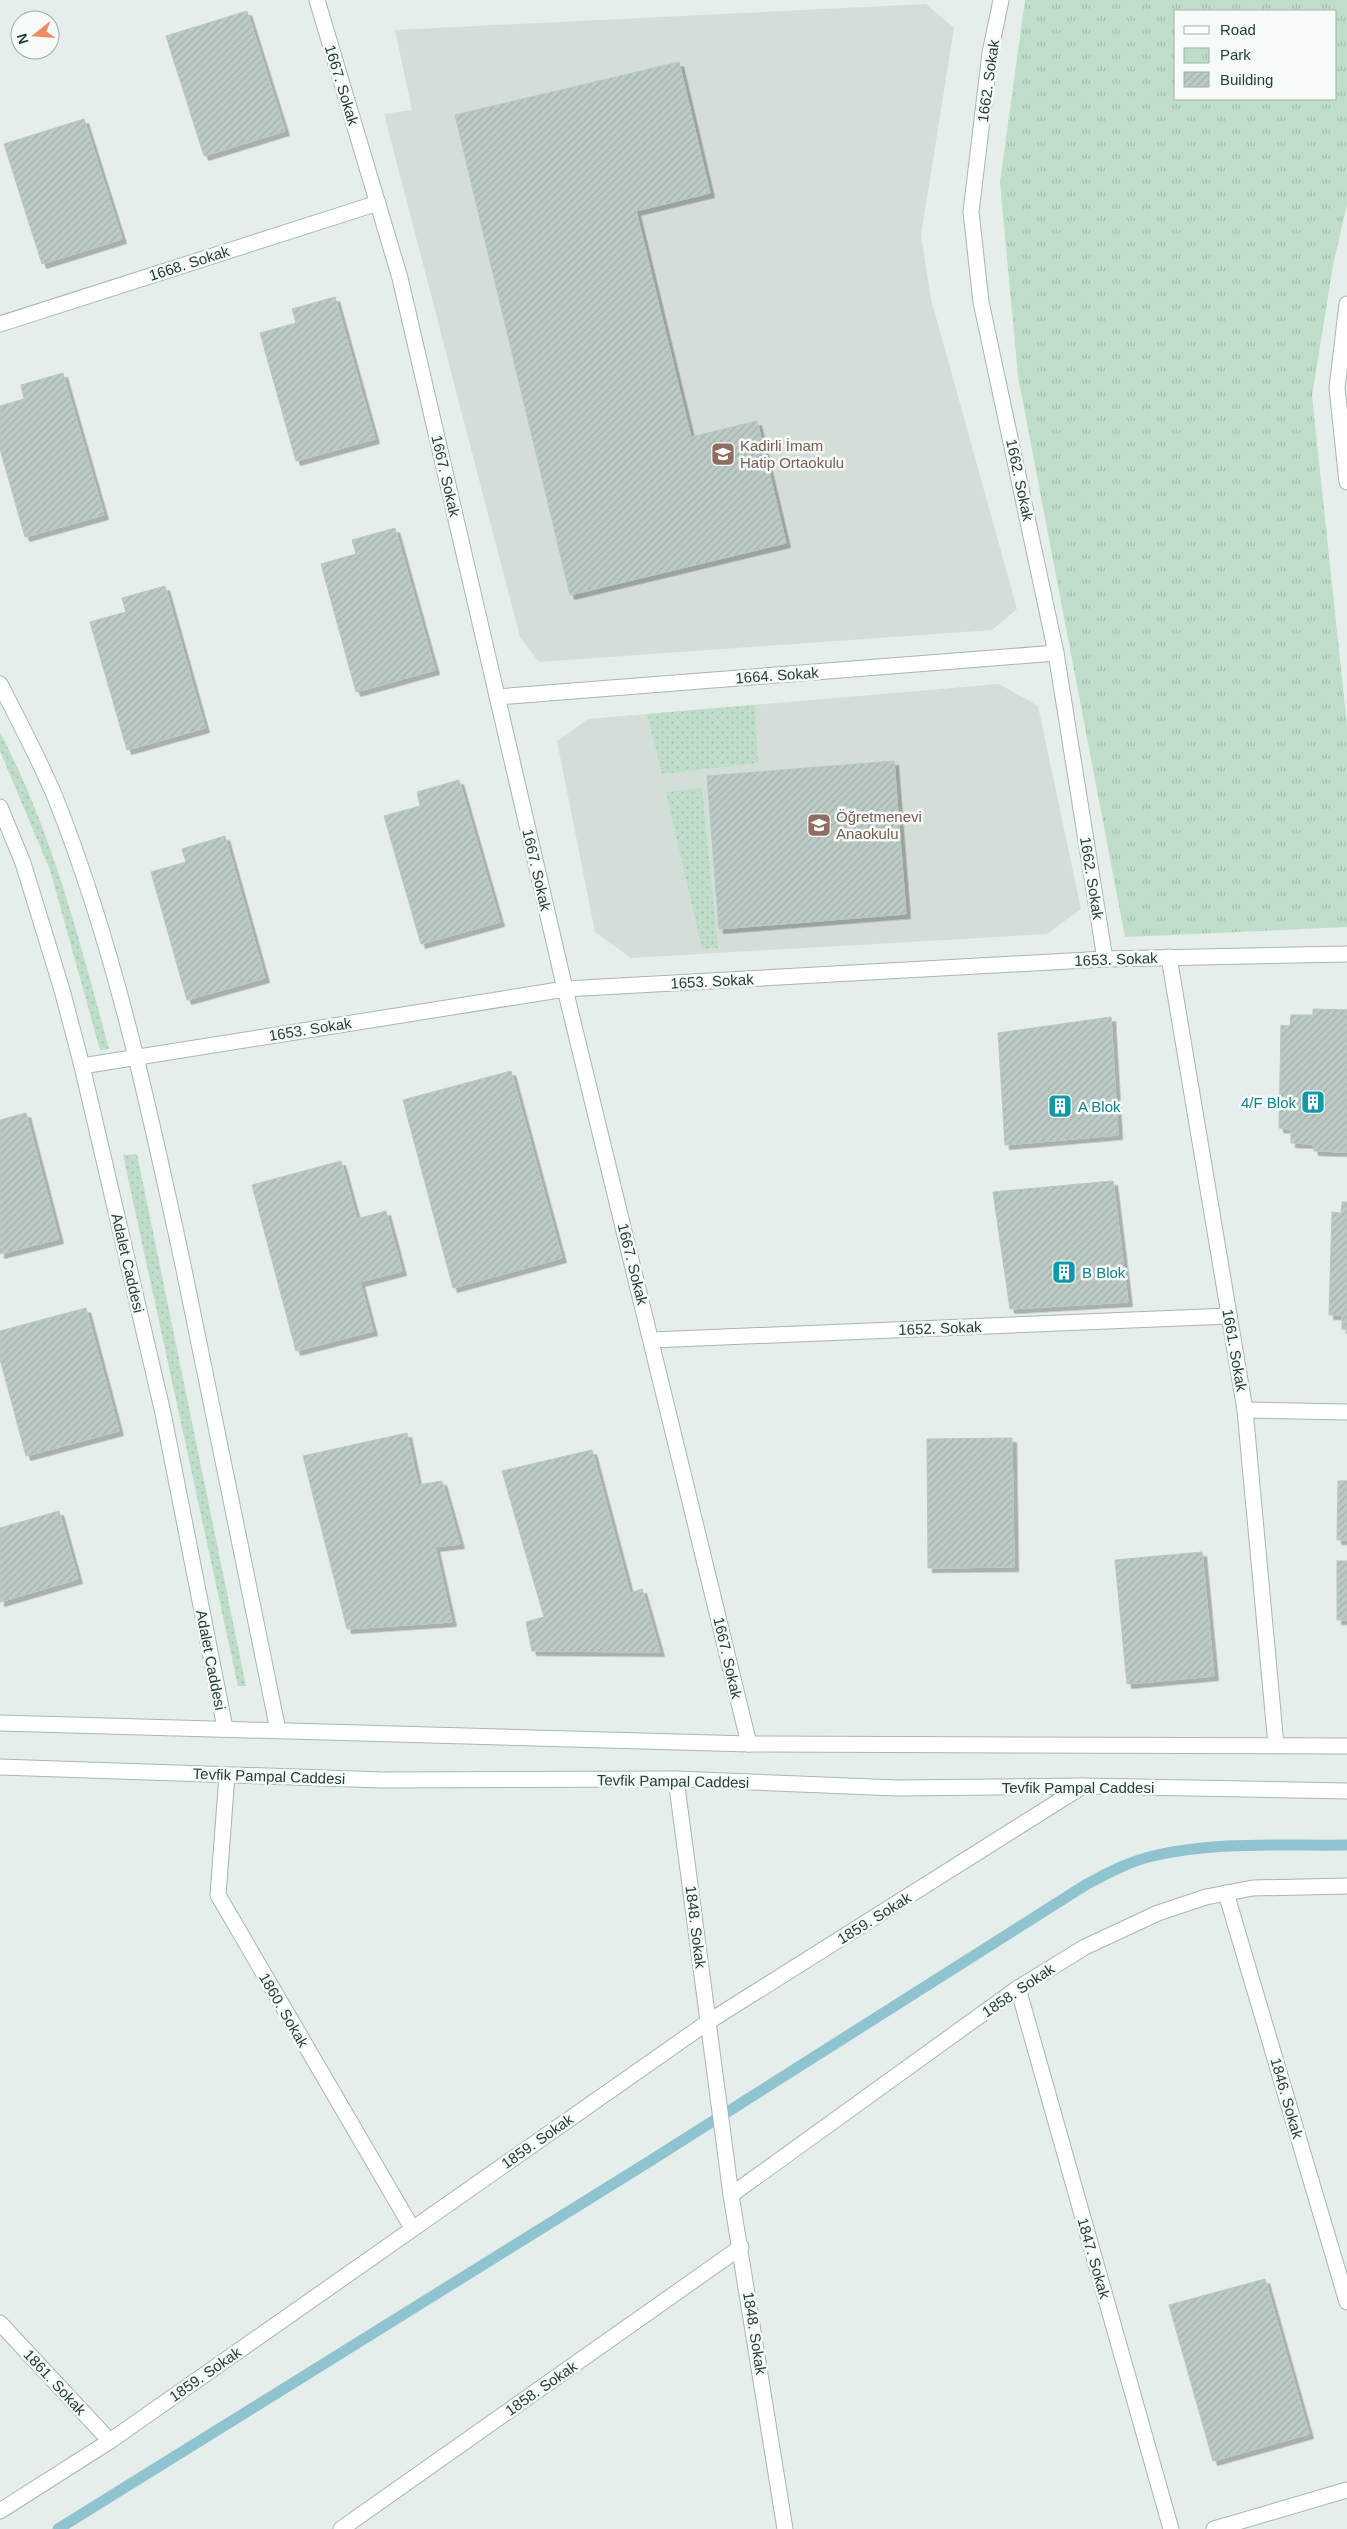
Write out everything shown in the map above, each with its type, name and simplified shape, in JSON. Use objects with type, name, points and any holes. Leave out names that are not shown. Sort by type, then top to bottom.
[{"type":"street","name":"1667. Sokak","points":[[317,0],[400,278],[565,989],[749,1744]]},
{"type":"street","name":"1662. Sokak","points":[[1001,0],[990,53],[971,212],[980,302],[1056,653],[1105,959]]},
{"type":"street","name":"1668. Sokak","points":[[0,324],[378,203]]},
{"type":"street","points":[[1347,304],[1337,388],[1347,482]]},
{"type":"street","name":"1664. Sokak","points":[[497,697],[1056,653]]},
{"type":"street","points":[[0,684],[61,813],[82,872],[115,981],[135,1056],[160,1155],[223,1451],[278,1730]]},
{"type":"street","name":"Adalet Caddesi","points":[[0,807],[23,862],[62,990],[82,1066],[163,1413],[225,1728]]},
{"type":"street","name":"1653. Sokak","points":[[82,1066],[135,1056],[565,989],[1105,959],[1347,954]]},
{"type":"street","name":"1661. Sokak","points":[[1169,957],[1245,1410],[1276,1745]]},
{"type":"street","name":"1652. Sokak","points":[[652,1340],[1229,1316]]},
{"type":"street","points":[[1245,1410],[1347,1412]]},
{"type":"street","points":[[0,1722],[749,1744],[1347,1746]]},
{"type":"street","name":"Tevfik Pampal Caddesi","points":[[0,1767],[383,1780],[676,1779],[897,1788],[1083,1786],[1347,1790]]},
{"type":"street","name":"1860. Sokak","points":[[227,1775],[218,1895],[412,2228]]},
{"type":"street","name":"1848. Sokak","points":[[676,1779],[731,2195],[785,2529]]},
{"type":"street","name":"1859. Sokak","points":[[0,2511],[110,2441],[708,2022],[1083,1786]]},
{"type":"street","name":"1858. Sokak","points":[[731,2195],[1018,1988],[1093,1943],[1158,1913],[1206,1897],[1253,1888],[1347,1886]]},
{"type":"street","name":"1846. Sokak","points":[[1226,1893],[1347,2302]]},
{"type":"street","name":"1847. Sokak","points":[[1018,1988],[1171,2529]]},
{"type":"street","name":"1858. Sokak","points":[[341,2529],[740,2247]]},
{"type":"street","name":"1861. Sokak","points":[[0,2323],[110,2441]]},
{"type":"street","points":[[1214,2529],[1347,2490]]},
{"type":"shaded area","name":"Kadirli İmam Hatip Ortaokulu","points":[[926,4],[954,28],[921,235],[931,299],[1017,609],[992,630],[539,662],[520,637],[384,114],[412,110],[395,30]]},
{"type":"shaded area","name":"Öğretmenevi Anaokulu","points":[[999,684],[1038,706],[1081,909],[1047,934],[631,958],[595,932],[557,741],[588,719]]},
{"type":"green space","points":[[1025,0],[1347,0],[1347,204],[1333,265],[1312,396],[1347,726],[1347,927],[1125,937],[1018,376],[1000,182]]},
{"type":"green space","points":[[755,705],[758,763],[662,774],[647,714]]},
{"type":"green space","points":[[0,732],[19,770],[50,848],[75,927],[109,1049],[100,1050],[50,870],[0,751]]},
{"type":"green space","points":[[702,788],[718,948],[702,949],[666,792]]},
{"type":"green space","points":[[137,1154],[246,1686],[238,1686],[123,1155]]},
{"type":"building","points":[[247,11],[285,131],[204,156],[166,36]]},
{"type":"building","points":[[679,62],[710,193],[636,211],[691,437],[757,421],[786,543],[570,595],[455,115]]},
{"type":"building","points":[[84,119],[122,239],[42,264],[4,144]]},
{"type":"building","points":[[335,297],[375,439],[296,461],[260,333],[296,323],[292,309]]},
{"type":"building","points":[[63,373],[104,515],[25,537],[0,449],[0,406],[24,399],[21,385]]},
{"type":"building","points":[[395,528],[435,670],[356,692],[321,564],[356,554],[352,540]]},
{"type":"building","points":[[165,586],[205,728],[127,750],[90,622],[126,612],[122,598]]},
{"type":"building","points":[[894,761],[906,914],[719,929],[707,776]]},
{"type":"building","points":[[459,780],[500,922],[421,944],[384,816],[420,806],[417,792]]},
{"type":"building","points":[[225,836],[265,978],[187,1000],[151,872],[186,862],[182,849]]},
{"type":"building","name":"4/F Blok","points":[[1313,1009],[1347,1010],[1347,1152],[1314,1151],[1313,1144],[1291,1143],[1291,1129],[1279,1128],[1281,1025],[1290,1026],[1291,1015],[1313,1015]]},
{"type":"building","name":"A Blok","points":[[1111,1017],[1118,1135],[1005,1145],[998,1033]]},
{"type":"building","points":[[511,1071],[562,1258],[453,1288],[403,1100]]},
{"type":"building","points":[[26,1113],[59,1239],[0,1254],[0,1120]]},
{"type":"building","points":[[341,1161],[357,1219],[386,1211],[402,1271],[360,1282],[373,1331],[296,1351],[252,1185]]},
{"type":"building","name":"B Blok","points":[[1113,1181],[1128,1302],[1010,1309],[993,1192]]},
{"type":"building","points":[[1342,1202],[1347,1202],[1347,1330],[1342,1329],[1342,1315],[1329,1315],[1332,1212],[1341,1213]]},
{"type":"building","points":[[86,1308],[119,1431],[26,1456],[0,1359],[0,1331]]},
{"type":"building","points":[[407,1433],[418,1485],[442,1481],[460,1544],[435,1547],[452,1622],[347,1629],[303,1456]]},
{"type":"building","points":[[1012,1438],[1014,1567],[928,1568],[927,1439]]},
{"type":"building","points":[[592,1450],[630,1593],[642,1589],[660,1652],[532,1651],[526,1622],[544,1617],[502,1471]]},
{"type":"building","points":[[1338,1481],[1347,1481],[1347,1540],[1337,1540]]},
{"type":"building","points":[[59,1511],[78,1579],[0,1602],[0,1528]]},
{"type":"building","points":[[1202,1552],[1214,1676],[1127,1684],[1115,1560]]},
{"type":"building","points":[[1337,1561],[1347,1561],[1347,1620],[1337,1620]]},
{"type":"building","points":[[1265,2279],[1309,2434],[1213,2461],[1169,2305]]},
{"type":"waterway","points":[[58,2529],[650,2161],[1087,1884],[1136,1861],[1177,1851],[1250,1845],[1347,1845]]},
{"type":"place","name":"Kadirli İmam Hatip Ortaokulu","points":[[723,454]]},
{"type":"place","name":"Öğretmenevi Anaokulu","points":[[819,825]]},
{"type":"place","name":"4/F Blok","points":[[1313,1102]]},
{"type":"place","name":"A Blok","points":[[1060,1106]]},
{"type":"place","name":"B Blok","points":[[1064,1272]]}]
